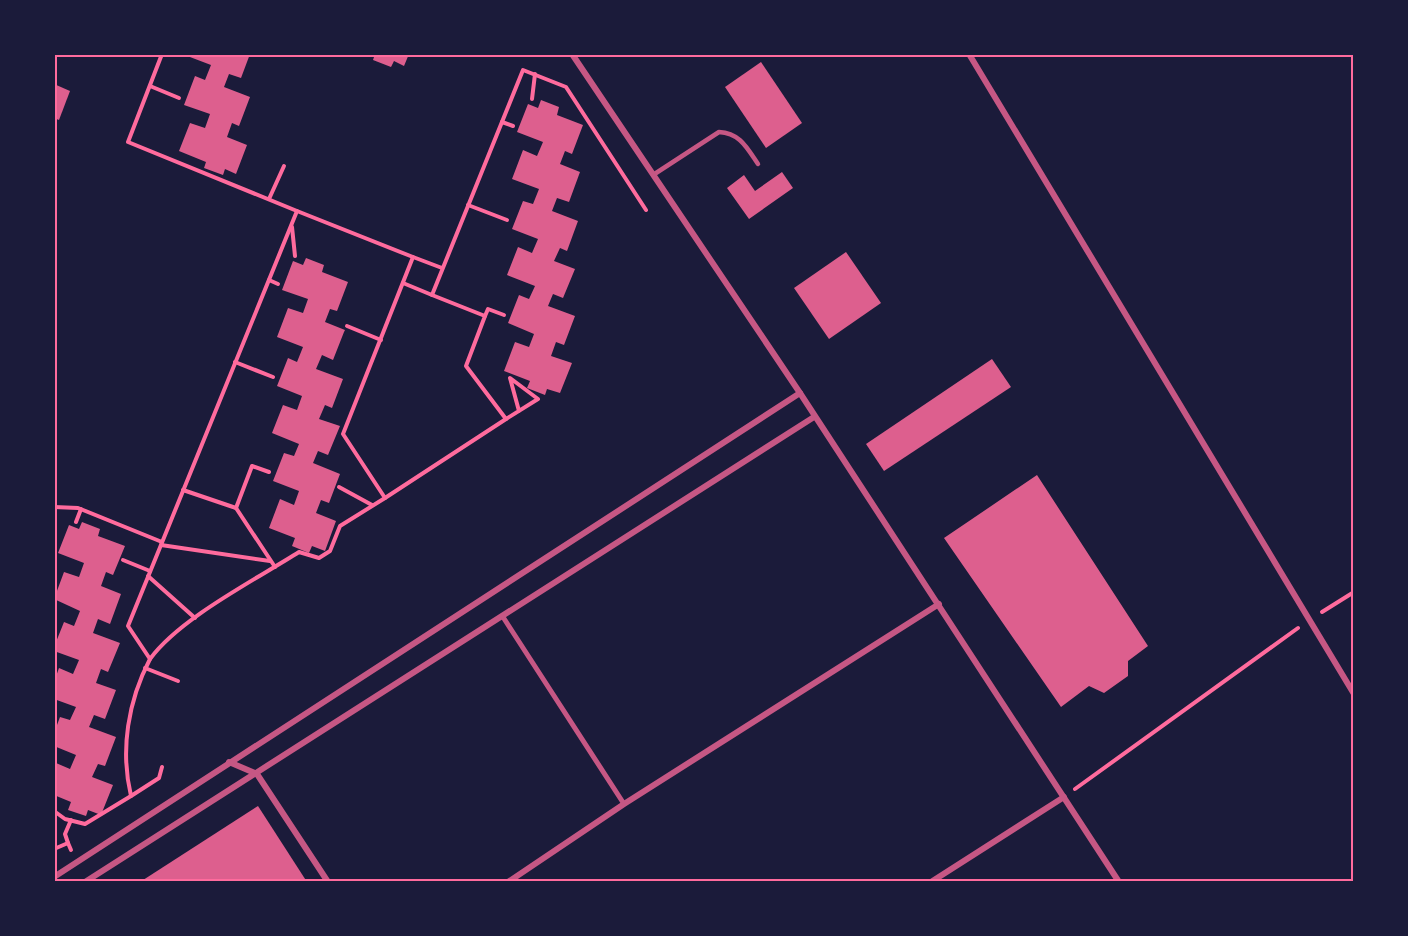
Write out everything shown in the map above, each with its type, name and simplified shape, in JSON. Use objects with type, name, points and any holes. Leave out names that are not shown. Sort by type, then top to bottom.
[{"type":"street","points":[[572,54],[800,393],[1119,882]]},
{"type":"street","points":[[969,54],[1354,694]]},
{"type":"street","points":[[54,877],[800,393]]},
{"type":"street","points":[[85,882],[814,417]]},
{"type":"street","points":[[508,882],[624,804],[939,604]]},
{"type":"street","points":[[503,617],[624,804]]},
{"type":"street","points":[[229,762],[257,774],[328,882]]},
{"type":"street","points":[[931,882],[1064,797]]},
{"type":"lane","points":[[653,175],[719,132],[729,133],[741,139],[758,164]]},
{"type":"path","points":[[162,54],[128,142],[442,268]]},
{"type":"path","points":[[432,295],[523,70],[566,87],[646,210]]},
{"type":"path","points":[[532,99],[535,74]]},
{"type":"path","points":[[150,86],[179,98]]},
{"type":"path","points":[[502,122],[513,126]]},
{"type":"path","points":[[269,199],[284,166]]},
{"type":"path","points":[[468,205],[507,220]]},
{"type":"path","points":[[150,659],[128,626],[297,211]]},
{"type":"path","points":[[291,225],[295,256]]},
{"type":"path","points":[[385,498],[343,434],[413,256]]},
{"type":"path","points":[[269,280],[278,284]]},
{"type":"path","points":[[403,284],[485,316]]},
{"type":"path","points":[[504,315],[488,309],[466,366],[506,418]]},
{"type":"path","points":[[347,326],[381,340]]},
{"type":"path","points":[[235,362],[273,377]]},
{"type":"path","points":[[131,796],[126,774],[128,725],[134,690],[162,642],[195,618],[299,552],[319,558],[325,555],[330,551],[340,526],[538,399],[510,378],[519,411]]},
{"type":"path","points":[[236,508],[252,466],[269,472]]},
{"type":"path","points":[[339,487],[373,505]]},
{"type":"path","points":[[183,490],[236,508],[275,567]]},
{"type":"path","points":[[54,507],[81,509],[162,544],[271,561]]},
{"type":"path","points":[[76,522],[81,509]]},
{"type":"path","points":[[123,560],[149,573],[195,618]]},
{"type":"path","points":[[1064,797],[1309,620],[1354,592]]},
{"type":"path","points":[[145,668],[178,681]]},
{"type":"path","points":[[54,811],[85,824],[159,778],[162,767]]},
{"type":"path","points":[[68,843],[65,834],[71,820]]},
{"type":"building","points":[[182,54],[250,54],[241,78],[229,74],[224,87],[250,97],[239,126],[232,123],[227,137],[247,145],[236,174],[225,169],[223,175],[204,168],[206,162],[179,151],[190,123],[205,128],[210,114],[184,105],[195,76],[205,80],[211,65]]},
{"type":"building","points":[[375,54],[409,54],[404,66],[394,61],[391,67],[373,60]]},
{"type":"building","points":[[761,62],[802,123],[766,148],[725,87]]},
{"type":"building","points":[[54,84],[70,91],[59,120],[54,118]]},
{"type":"building","points":[[541,100],[559,107],[557,115],[583,125],[572,154],[565,151],[560,164],[580,172],[569,202],[557,198],[552,211],[578,221],[567,251],[560,248],[554,261],[575,269],[563,298],[553,294],[548,306],[575,316],[564,345],[556,342],[551,356],[572,363],[560,393],[547,389],[545,395],[527,388],[530,381],[504,371],[515,342],[529,347],[534,334],[508,323],[519,295],[529,299],[535,286],[507,275],[518,247],[532,253],[538,239],[512,229],[523,201],[533,204],[539,189],[512,179],[523,150],[537,156],[543,142],[517,132],[528,104],[538,108]]},
{"type":"building","points":[[782,172],[793,188],[749,219],[727,188],[744,175],[755,191]]},
{"type":"building","points":[[846,252],[881,303],[829,339],[794,288]]},
{"type":"building","points":[[306,258],[324,265],[322,272],[348,282],[337,311],[330,309],[325,322],[345,330],[333,360],[322,355],[316,369],[343,379],[332,408],[325,405],[319,419],[340,426],[328,455],[318,451],[313,463],[340,474],[329,503],[321,500],[316,513],[336,521],[325,551],[312,546],[309,553],[292,546],[295,538],[269,528],[280,499],[294,505],[299,491],[273,481],[284,453],[294,456],[299,444],[272,433],[283,405],[297,410],[302,396],[277,386],[288,358],[297,362],[303,347],[277,337],[288,308],[303,313],[308,299],[282,290],[293,261],[303,265]]},
{"type":"building","points":[[992,359],[1011,387],[884,471],[866,444]]},
{"type":"building","points":[[1037,475],[1148,646],[1128,661],[1128,676],[1104,693],[1089,686],[1061,707],[944,538]]},
{"type":"building","points":[[82,522],[100,529],[98,536],[125,546],[113,575],[106,572],[101,586],[121,594],[110,624],[98,619],[93,633],[120,643],[108,672],[101,669],[96,683],[116,690],[105,719],[94,715],[89,727],[116,737],[105,766],[98,764],[92,777],[113,785],[101,815],[88,810],[86,816],[68,810],[71,802],[54,795],[56,763],[70,769],[76,755],[54,746],[54,733],[60,717],[70,720],[76,707],[54,699],[54,682],[59,668],[73,674],[79,660],[54,651],[54,647],[64,622],[74,626],[80,611],[54,599],[64,572],[79,577],[84,563],[58,553],[69,525],[79,529]]},
{"type":"building","points":[[258,806],[307,882],[140,882]]}]
